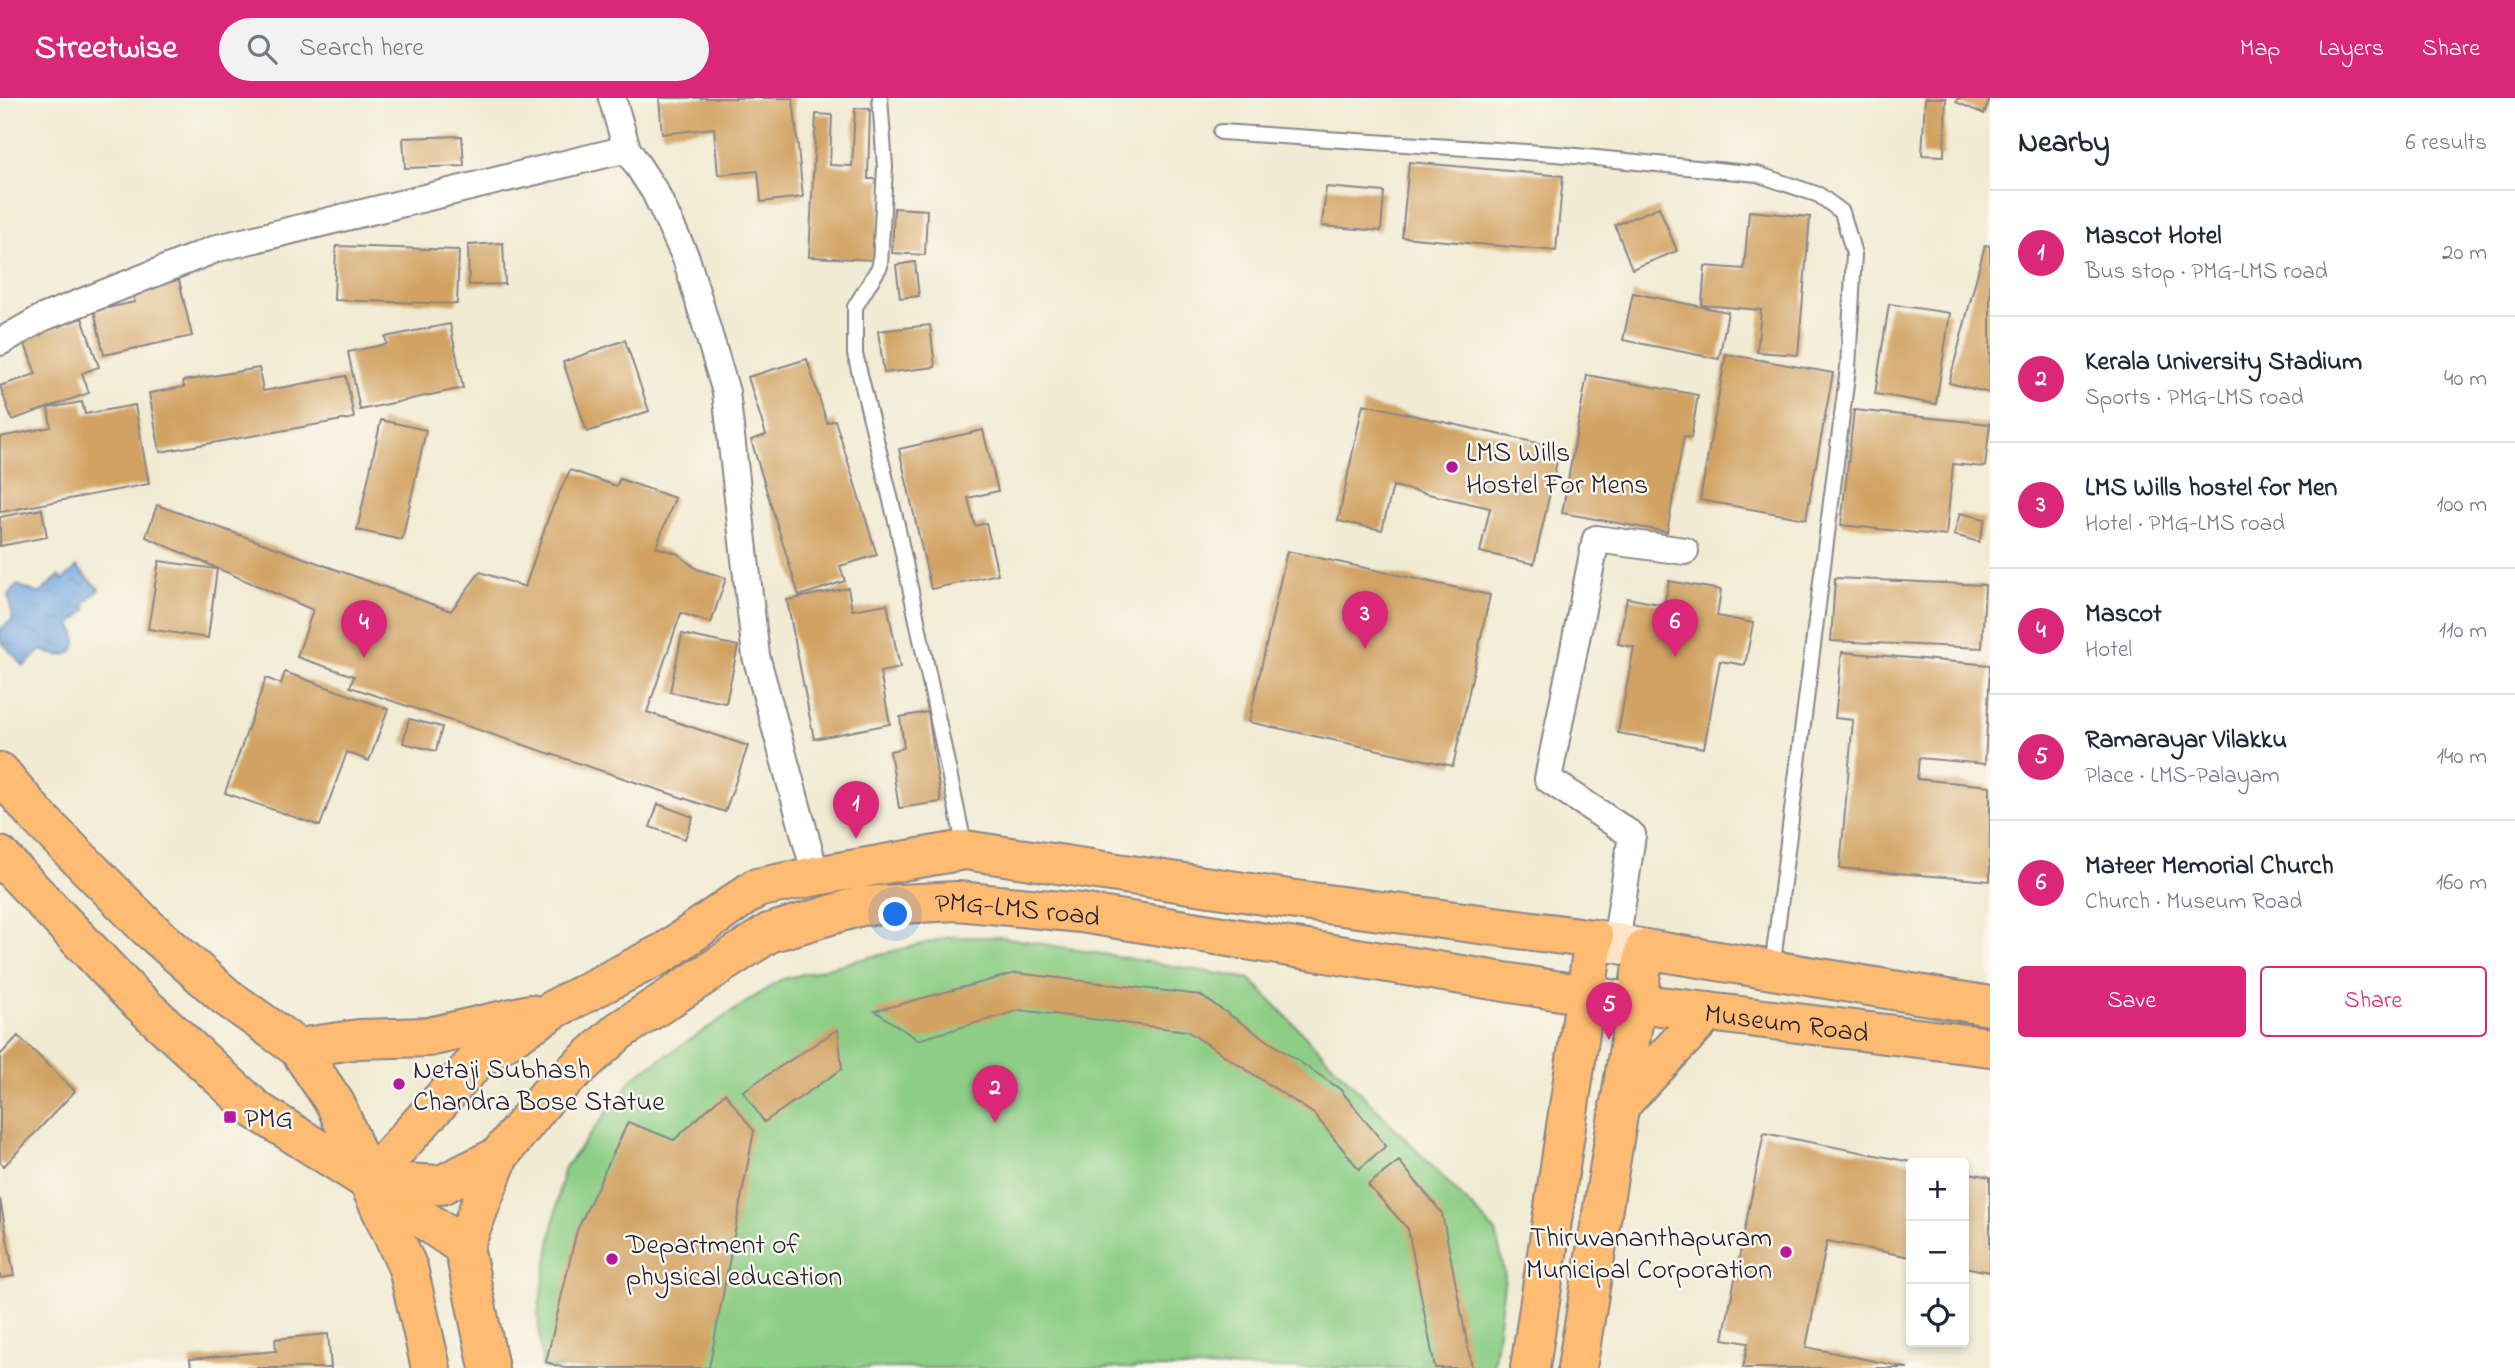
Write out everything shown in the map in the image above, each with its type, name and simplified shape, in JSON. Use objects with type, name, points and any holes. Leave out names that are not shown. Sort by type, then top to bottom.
[{"type":"main road","points":[[0,772],[34,813],[147,927],[225,996],[298,1048],[336,1105],[408,1268],[431,1368]]},
{"type":"main road","name":"PMG-LMS road","points":[[556,1008],[665,952],[756,888],[965,850],[1282,898],[1618,944]]},
{"type":"main road","points":[[0,856],[131,994],[256,1110],[368,1181],[464,1247]]},
{"type":"main road","name":"PMG-LMS road","points":[[368,1181],[441,1185],[499,1156],[548,1095],[619,1031],[769,933],[861,906],[957,901],[1081,913],[1585,995]]},
{"type":"main road","name":"Museum Road","points":[[1618,944],[1990,1006]]},
{"type":"main road","points":[[1530,1368],[1585,995],[1618,944]]},
{"type":"main road","points":[[1577,1368],[1636,1003],[1618,944]]},
{"type":"main road","name":"Museum Road","points":[[1585,995],[1990,1047]]},
{"type":"main road","points":[[298,1048],[359,1039],[429,1037],[556,1008]]},
{"type":"main road","points":[[368,1181],[480,1057],[556,1008]]},
{"type":"main road","points":[[1619,1106],[1708,1012]]},
{"type":"main road","points":[[489,1368],[464,1247],[499,1156]]},
{"type":"street","points":[[612,98],[627,149],[655,192],[686,258],[726,392],[756,656],[816,876]]},
{"type":"street","points":[[0,342],[54,313],[218,248],[627,149]]},
{"type":"street","points":[[1618,944],[1632,835],[1548,779],[1596,539],[1685,551]]},
{"type":"lane","points":[[880,98],[885,167],[880,266],[855,307],[855,354],[897,525],[965,850]]},
{"type":"lane","points":[[1221,132],[1556,154],[1757,174],[1819,195],[1842,212],[1854,254],[1848,368],[1772,970]]},
{"type":"green space","points":[[949,937],[1002,937],[1250,979],[1496,1232],[1505,1276],[1493,1368],[542,1368],[538,1314],[563,1170],[634,1077],[780,980]]},
{"type":"water","points":[[77,567],[99,589],[84,604],[87,609],[71,624],[75,633],[75,648],[66,655],[42,650],[24,666],[0,640],[0,630],[13,619],[8,594],[18,585],[39,594],[59,576],[63,580]]},
{"type":"building","points":[[659,98],[793,98],[803,197],[761,202],[758,171],[718,175],[714,128],[662,134]]},
{"type":"building","points":[[1925,98],[1946,98],[1944,156],[1922,155]]},
{"type":"building","points":[[1958,98],[1990,98],[1984,114],[1956,102]]},
{"type":"building","points":[[855,108],[870,109],[868,179],[881,179],[878,260],[809,257],[816,114],[832,115],[830,165],[852,166]]},
{"type":"building","points":[[462,136],[464,166],[405,168],[403,138]]},
{"type":"building","points":[[1409,162],[1563,176],[1556,251],[1402,237]]},
{"type":"building","points":[[1326,187],[1384,192],[1381,231],[1322,226]]},
{"type":"building","points":[[1659,207],[1677,251],[1632,269],[1615,225]]},
{"type":"building","points":[[894,208],[927,210],[925,255],[892,253]]},
{"type":"building","points":[[1749,211],[1810,217],[1798,355],[1757,352],[1761,310],[1702,305],[1705,266],[1744,269]]},
{"type":"building","points":[[503,243],[505,284],[469,285],[468,245]]},
{"type":"building","points":[[1985,245],[1990,246],[1990,393],[1949,383]]},
{"type":"building","points":[[336,246],[459,250],[457,304],[334,300]]},
{"type":"building","points":[[915,262],[919,296],[900,298],[896,265]]},
{"type":"building","points":[[179,280],[192,336],[104,355],[94,311],[135,302],[132,289]]},
{"type":"building","points":[[1633,293],[1728,312],[1719,359],[1623,340]]},
{"type":"building","points":[[1889,304],[1950,313],[1936,404],[1875,394]]},
{"type":"building","points":[[82,318],[99,367],[82,373],[89,393],[12,420],[0,386],[36,374],[23,339]]},
{"type":"building","points":[[450,324],[463,388],[360,410],[348,352],[387,344],[385,337]]},
{"type":"building","points":[[930,325],[935,367],[884,373],[878,331]]},
{"type":"building","points":[[625,340],[649,411],[587,432],[563,362]]},
{"type":"building","points":[[1726,354],[1833,373],[1806,519],[1700,500]]},
{"type":"building","points":[[807,359],[827,423],[835,420],[877,555],[840,566],[845,581],[799,596],[751,440],[766,435],[748,377]]},
{"type":"building","points":[[259,368],[263,391],[346,376],[354,418],[160,452],[149,393],[184,387],[183,381]]},
{"type":"building","points":[[1587,375],[1698,395],[1691,438],[1684,436],[1667,532],[1562,513]]},
{"type":"building","points":[[82,402],[85,414],[135,405],[149,484],[0,512],[0,437],[51,427],[48,408]]},
{"type":"building","name":"LMS Wills Hostel For Mens","points":[[1363,404],[1560,448],[1534,564],[1480,552],[1490,508],[1393,486],[1382,530],[1338,521]]},
{"type":"building","points":[[1854,410],[1990,424],[1985,467],[1953,464],[1946,536],[1841,525]]},
{"type":"building","points":[[381,420],[426,430],[402,540],[357,530]]},
{"type":"building","points":[[983,430],[998,491],[968,498],[975,526],[986,523],[998,574],[931,589],[899,449]]},
{"type":"building","points":[[570,470],[616,486],[620,479],[675,498],[656,547],[678,554],[697,569],[726,578],[711,623],[681,613],[647,712],[748,746],[725,812],[350,687],[354,676],[297,657],[313,610],[146,537],[157,505],[451,611],[480,572],[525,587],[550,513]]},
{"type":"building","points":[[42,509],[47,537],[0,546],[0,517]]},
{"type":"building","points":[[1960,513],[1985,519],[1979,542],[1954,535]]},
{"type":"building","points":[[1287,551],[1490,595],[1453,766],[1249,722]]},
{"type":"building","points":[[159,561],[217,569],[208,638],[148,629]]},
{"type":"building","points":[[1835,578],[1985,585],[1982,648],[1831,641]]},
{"type":"building","points":[[1669,581],[1721,590],[1717,616],[1753,623],[1745,665],[1720,661],[1704,748],[1618,733],[1634,647],[1618,644],[1627,598],[1664,605]]},
{"type":"building","points":[[848,588],[852,610],[887,604],[900,668],[880,672],[890,724],[814,739],[787,600]]},
{"type":"building","points":[[682,634],[738,646],[726,703],[670,692]]},
{"type":"building","points":[[1842,652],[1990,665],[1985,764],[1919,758],[1917,779],[1990,786],[1990,881],[1840,868],[1853,720],[1835,718]]},
{"type":"building","points":[[285,672],[388,709],[369,761],[347,752],[320,826],[225,793],[266,678],[281,684]]},
{"type":"building","points":[[928,712],[941,802],[899,808],[890,751],[904,748],[900,717]]},
{"type":"building","points":[[409,719],[442,727],[436,751],[403,743]]},
{"type":"building","points":[[658,804],[693,817],[685,839],[650,827]]},
{"type":"building","points":[[1016,973],[1200,995],[1340,1089],[1386,1146],[1359,1169],[1314,1114],[1187,1031],[1020,1010],[918,1040],[875,1011]]},
{"type":"building","points":[[838,1029],[842,1069],[764,1122],[743,1091]]},
{"type":"building","points":[[18,1036],[75,1091],[4,1166],[0,1162],[0,1055]]},
{"type":"building","points":[[725,1093],[754,1131],[709,1368],[564,1368],[546,1362],[577,1230],[628,1122],[674,1140]]},
{"type":"building","points":[[1764,1133],[1906,1161],[1906,1256],[1827,1241],[1806,1347],[1908,1368],[1743,1368],[1748,1343],[1723,1339]]},
{"type":"building","points":[[1399,1161],[1442,1213],[1472,1368],[1435,1368],[1408,1229],[1368,1185]]},
{"type":"building","points":[[1969,1173],[1990,1177],[1990,1272],[1969,1268]]},
{"type":"building","points":[[0,1199],[14,1276],[0,1278]]},
{"type":"building","points":[[328,1334],[331,1368],[191,1368],[190,1359],[276,1351],[275,1339]]},
{"type":"place","name":"LMS Wills Hostel For Mens","points":[[1452,467]]},
{"type":"place","name":"LMS Wills hostel for Men","points":[[1365,649]]},
{"type":"place","name":"Mateer Memorial Church","points":[[1675,657]]},
{"type":"place","name":"Mascot","points":[[364,658]]},
{"type":"place","name":"Mascot Hotel","points":[[856,839]]},
{"type":"place","name":"Ramarayar Vilakku","points":[[1609,1040]]},
{"type":"place","name":"Netaji Subhash Chandra Bose Statue","points":[[399,1084]]},
{"type":"place","name":"PMG","points":[[230,1117]]},
{"type":"place","name":"Kerala University Stadium","points":[[995,1123]]},
{"type":"place","name":"Thiruvananthapuram Municipal Corporation","points":[[1786,1252]]},
{"type":"place","name":"Department of physical education","points":[[612,1259]]}]
